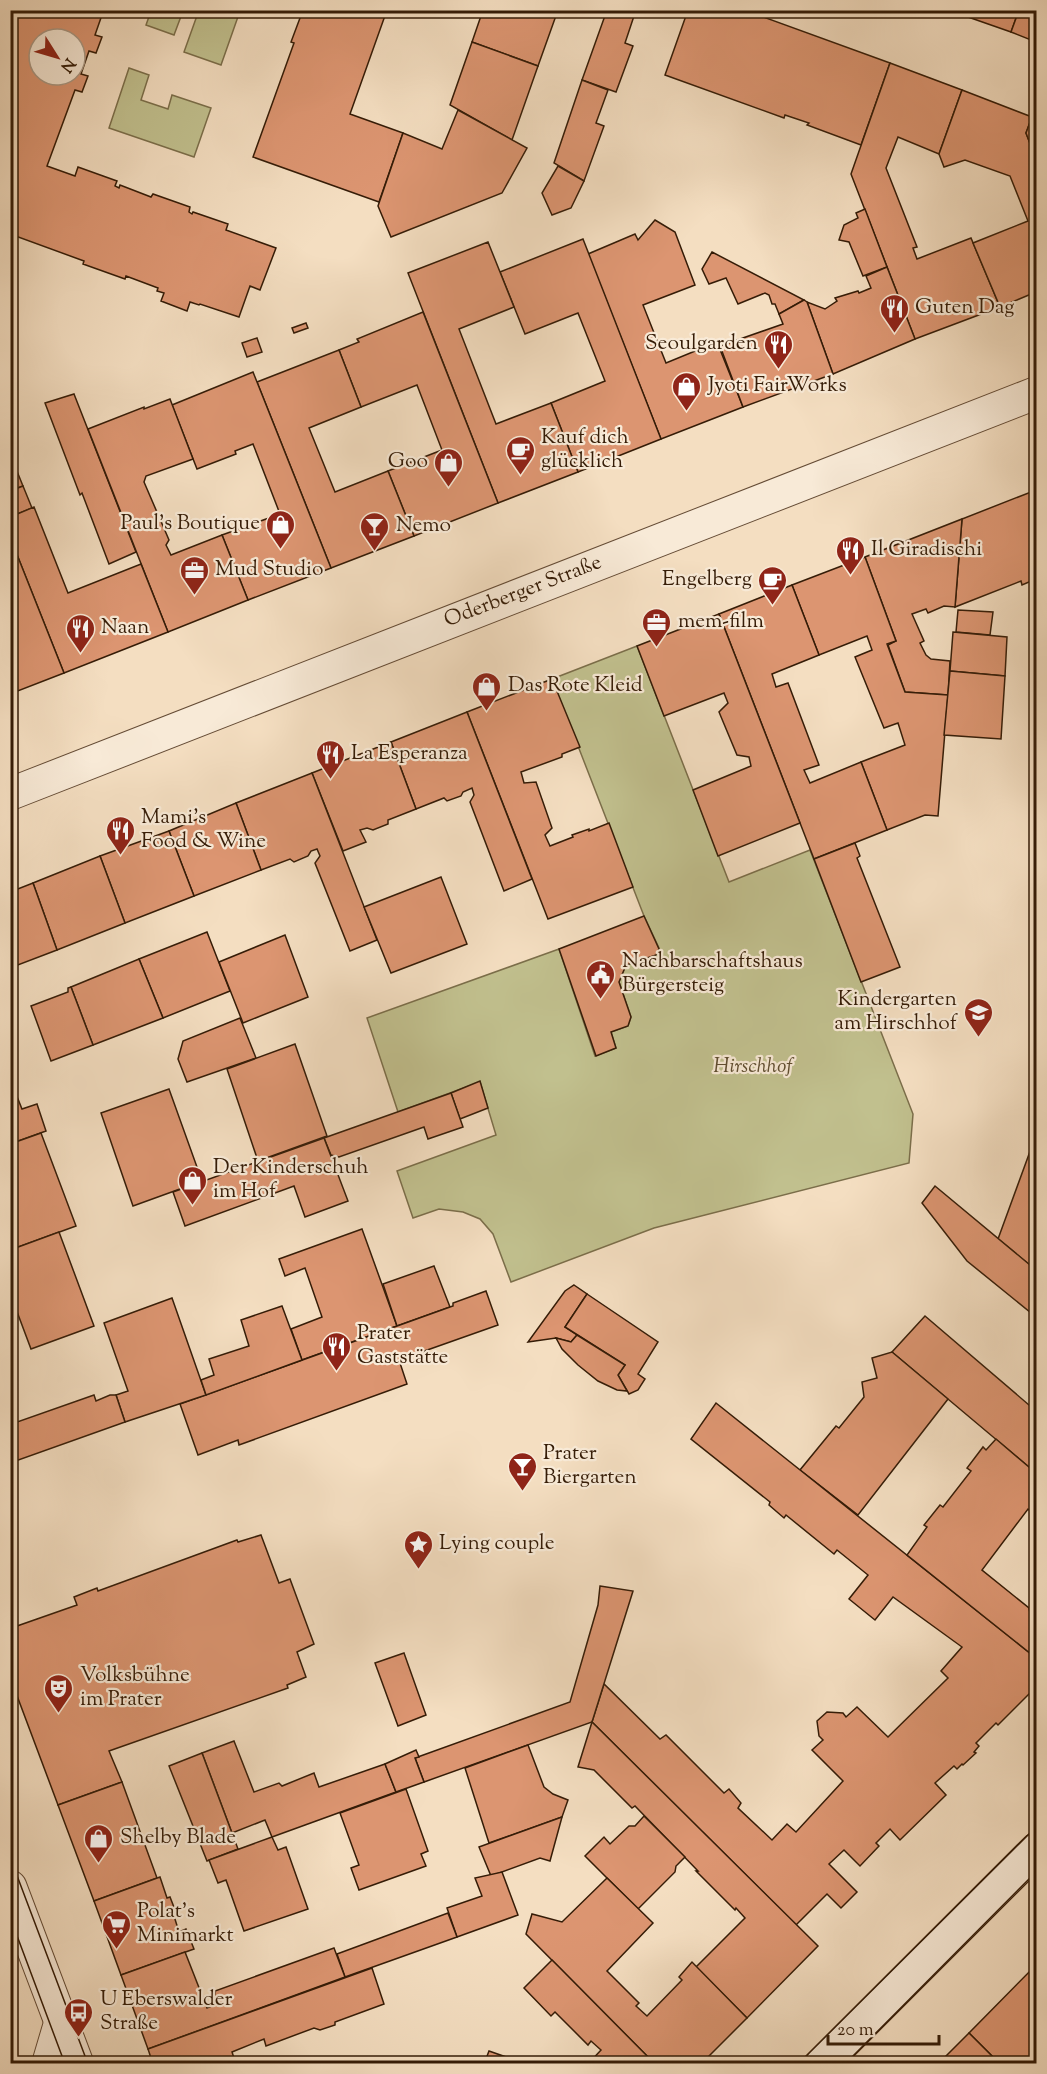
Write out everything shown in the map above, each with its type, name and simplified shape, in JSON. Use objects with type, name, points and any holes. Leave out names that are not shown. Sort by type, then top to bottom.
[{"type":"main road","points":[[822,2064],[1036,1850]]},
{"type":"main road","points":[[10,1887],[77,2064]]},
{"type":"street","name":"Oderberger Straße","points":[[10,794],[1036,393]]},
{"type":"street","points":[[48,2064],[61,2020]]},
{"type":"green space","points":[[199,10],[240,11],[221,65],[184,52]]},
{"type":"green space","points":[[151,11],[183,11],[174,35],[146,25]]},
{"type":"green space","points":[[129,68],[149,75],[141,100],[168,109],[172,95],[211,108],[194,157],[109,128]]},
{"type":"green space","name":"Hirschhof","points":[[637,646],[729,882],[810,850],[913,1114],[909,1163],[654,1228],[511,1282],[493,1234],[480,1219],[463,1212],[439,1209],[413,1218],[397,1171],[496,1135],[480,1082],[398,1112],[367,1018],[559,949],[595,1056],[616,1048],[611,1032],[628,1026],[631,1017],[619,982],[626,965],[655,955],[659,948],[644,916],[552,679]]},
{"type":"building","points":[[16,10],[112,10],[110,14],[103,12],[95,35],[102,37],[96,53],[89,51],[87,57],[87,27],[27,27],[27,87],[84,87],[82,92],[75,90],[47,166],[75,176],[78,167],[117,181],[115,186],[119,188],[120,185],[151,197],[153,194],[190,207],[189,212],[192,214],[193,212],[228,224],[226,230],[276,248],[260,290],[250,286],[239,317],[190,302],[187,311],[161,301],[164,293],[157,291],[158,288],[83,264],[84,261],[10,234],[10,19],[13,19]]},
{"type":"building","points":[[303,10],[387,10],[350,114],[403,133],[379,202],[253,157],[294,43],[291,42]]},
{"type":"building","points":[[483,10],[558,10],[538,66],[472,42]]},
{"type":"building","points":[[607,10],[636,10],[625,43],[633,46],[616,92],[582,80]]},
{"type":"building","points":[[688,10],[744,10],[890,63],[861,145],[807,125],[809,123],[785,115],[784,118],[665,75]]},
{"type":"building","points":[[948,10],[1019,10],[1011,32]]},
{"type":"building","points":[[1019,10],[1036,10],[1036,42],[1011,32]]},
{"type":"building","points":[[472,42],[538,66],[512,140],[450,105]]},
{"type":"building","points":[[890,63],[962,90],[939,154],[898,137],[886,168],[917,247],[913,248],[917,259],[971,238],[1000,307],[915,339],[851,174]]},
{"type":"building","points":[[582,80],[608,90],[596,123],[604,126],[584,181],[554,163]]},
{"type":"building","points":[[962,90],[1032,117],[1026,133],[1036,159],[1036,292],[1000,307],[973,243],[1028,221],[1010,176],[965,160],[944,167],[939,154]]},
{"type":"building","points":[[1036,106],[1036,159],[1026,133]]},
{"type":"building","points":[[458,110],[527,148],[502,193],[391,237],[378,206],[403,133],[442,149]]},
{"type":"building","points":[[558,166],[584,181],[571,208],[552,215],[542,193]]},
{"type":"building","points":[[865,209],[887,267],[863,276],[849,242],[839,240],[844,225],[858,218],[856,213]]},
{"type":"building","points":[[655,220],[675,232],[695,285],[643,305],[666,363],[717,342],[743,407],[661,439],[588,254],[635,234],[638,240]]},
{"type":"building","points":[[583,239],[661,439],[578,472],[551,403],[605,381],[578,313],[525,334],[500,272]]},
{"type":"building","points":[[488,242],[514,307],[459,329],[496,424],[551,403],[578,472],[498,503],[408,273]]},
{"type":"building","points":[[712,252],[804,300],[779,314],[769,295],[765,293],[738,304],[726,278],[709,284],[702,269]]},
{"type":"building","points":[[887,267],[915,339],[833,374],[807,302],[825,309],[837,301],[835,298],[871,288],[866,276]]},
{"type":"building","points":[[804,300],[807,302],[833,374],[743,407],[720,346],[783,324],[779,314]]},
{"type":"building","points":[[423,312],[498,503],[414,536],[388,471],[442,450],[417,385],[361,407],[339,350],[359,342],[357,339]]},
{"type":"building","points":[[306,323],[308,328],[294,333],[292,328]]},
{"type":"building","points":[[257,338],[262,352],[247,357],[242,343]]},
{"type":"building","points":[[339,350],[361,407],[309,428],[335,492],[388,471],[414,536],[331,568],[257,382]]},
{"type":"building","points":[[253,372],[331,568],[248,600],[222,535],[280,514],[253,444],[235,451],[236,454],[197,469],[172,405]]},
{"type":"building","points":[[74,394],[136,552],[109,564],[45,403]]},
{"type":"building","points":[[170,399],[193,459],[146,476],[144,482],[169,540],[166,545],[171,555],[222,535],[248,600],[168,632],[88,429]]},
{"type":"building","points":[[10,454],[23,486],[10,491]]},
{"type":"building","points":[[23,486],[32,508],[10,517],[10,491]]},
{"type":"building","points":[[1036,490],[1036,579],[1022,585],[1021,581],[955,607],[962,519]]},
{"type":"building","points":[[34,507],[68,593],[141,564],[168,632],[64,673],[10,537],[10,517]]},
{"type":"building","points":[[962,519],[955,607],[944,606],[928,613],[926,609],[912,614],[924,641],[920,643],[926,655],[931,659],[950,661],[948,695],[905,692],[888,645],[896,641],[865,557]]},
{"type":"building","points":[[10,537],[64,673],[10,694],[10,614],[12,613]]},
{"type":"building","points":[[865,557],[896,641],[887,644],[905,692],[948,695],[938,816],[925,815],[887,830],[861,762],[905,745],[898,723],[884,728],[855,657],[872,650],[867,636],[819,655],[792,585]]},
{"type":"building","points":[[792,585],[819,655],[772,674],[776,687],[788,683],[819,765],[804,770],[810,783],[861,762],[887,830],[814,859],[719,614]]},
{"type":"building","points":[[958,610],[993,612],[990,635],[956,632]]},
{"type":"building","points":[[719,614],[800,823],[718,856],[693,790],[751,766],[749,757],[737,755],[719,712],[728,703],[724,693],[664,716],[637,646]]},
{"type":"building","points":[[953,632],[1007,637],[1005,676],[950,671]]},
{"type":"building","points":[[950,671],[1005,676],[1001,739],[944,735]]},
{"type":"building","points":[[552,679],[580,747],[562,754],[562,757],[521,772],[524,783],[536,782],[552,828],[545,835],[550,846],[573,837],[572,835],[609,823],[633,887],[548,919],[467,712]]},
{"type":"building","points":[[467,712],[532,879],[504,891],[470,802],[474,795],[472,788],[463,792],[461,796],[447,801],[444,798],[416,809],[391,742]]},
{"type":"building","points":[[391,742],[416,809],[388,820],[388,824],[373,830],[367,828],[360,830],[366,842],[343,851],[312,773]]},
{"type":"building","points":[[312,773],[377,940],[350,951],[315,863],[320,856],[317,849],[294,862],[290,859],[261,870],[236,803]]},
{"type":"building","points":[[236,803],[261,870],[194,896],[169,831]]},
{"type":"building","points":[[169,831],[194,896],[125,923],[100,856]]},
{"type":"building","points":[[855,843],[860,856],[857,858],[900,967],[861,982],[814,859]]},
{"type":"building","points":[[100,856],[125,923],[57,950],[33,883]]},
{"type":"building","points":[[441,877],[467,944],[391,973],[364,907]]},
{"type":"building","points":[[33,883],[57,950],[10,968],[10,892]]},
{"type":"building","name":"Nachbarschaftshaus Bürgersteig","points":[[644,916],[659,949],[656,955],[626,965],[619,982],[631,1017],[628,1026],[611,1032],[616,1048],[596,1056],[559,949]]},
{"type":"building","points":[[207,932],[230,991],[163,1018],[139,959]]},
{"type":"building","points":[[285,935],[308,997],[243,1023],[219,962]]},
{"type":"building","points":[[139,959],[163,1018],[93,1045],[71,987]]},
{"type":"building","points":[[71,987],[93,1045],[51,1061],[31,1006],[68,992],[68,988]]},
{"type":"building","points":[[240,1018],[256,1058],[187,1082],[178,1059],[183,1041]]},
{"type":"building","points":[[295,1044],[327,1136],[258,1161],[227,1069]]},
{"type":"building","points":[[10,1079],[22,1109],[37,1104],[46,1131],[10,1144]]},
{"type":"building","points":[[480,1081],[488,1108],[460,1119],[451,1093]]},
{"type":"building","points":[[169,1089],[202,1181],[133,1206],[101,1113]]},
{"type":"building","points":[[451,1093],[463,1127],[428,1139],[424,1127],[339,1157],[331,1155],[324,1138]]},
{"type":"building","points":[[41,1133],[76,1226],[10,1250],[10,1144]]},
{"type":"building","points":[[1036,1135],[1036,1270],[998,1239]]},
{"type":"building","points":[[324,1138],[348,1201],[305,1217],[294,1186],[185,1226],[173,1192]]},
{"type":"building","points":[[935,1186],[1036,1270],[1036,1317],[967,1261],[922,1203]]},
{"type":"building","points":[[362,1229],[397,1326],[302,1360],[291,1329],[322,1317],[305,1268],[285,1276],[279,1259]]},
{"type":"building","points":[[59,1232],[94,1326],[31,1349],[10,1293],[10,1250]]},
{"type":"building","points":[[434,1266],[450,1307],[397,1326],[383,1284]]},
{"type":"building","points":[[574,1285],[587,1294],[565,1327],[577,1335],[571,1342],[556,1338],[528,1342],[565,1291]]},
{"type":"building","name":"Prater Gaststätte","points":[[486,1291],[498,1325],[399,1360],[407,1384],[239,1445],[238,1440],[198,1455],[180,1404],[453,1306],[453,1303]]},
{"type":"building","points":[[587,1294],[658,1342],[638,1374],[645,1379],[638,1390],[629,1394],[618,1375],[625,1365],[565,1327]]},
{"type":"building","points":[[172,1298],[206,1395],[125,1422],[116,1395],[128,1391],[104,1323]]},
{"type":"building","points":[[282,1306],[302,1360],[206,1395],[201,1380],[214,1375],[209,1359],[249,1346],[241,1320]]},
{"type":"building","points":[[925,1316],[1036,1411],[1036,1473],[892,1352]]},
{"type":"building","points":[[577,1335],[625,1365],[618,1375],[627,1391],[617,1390],[598,1381],[562,1349],[556,1338],[571,1342]]},
{"type":"building","points":[[892,1352],[948,1399],[858,1515],[800,1470],[836,1426],[839,1428],[864,1397],[862,1382],[877,1378],[872,1358]]},
{"type":"building","points":[[94,1395],[96,1401],[116,1395],[125,1422],[10,1463],[10,1427],[16,1425],[17,1422]]},
{"type":"building","points":[[716,1403],[1036,1658],[1036,1687],[998,1725],[996,1723],[976,1743],[979,1746],[974,1752],[976,1753],[957,1769],[954,1766],[935,1783],[946,1795],[900,1840],[890,1829],[876,1843],[879,1846],[860,1866],[844,1850],[829,1864],[857,1892],[841,1908],[827,1894],[796,1925],[592,1722],[604,1684],[660,1739],[666,1735],[724,1793],[729,1789],[741,1803],[738,1808],[772,1840],[787,1824],[796,1832],[843,1781],[812,1750],[823,1740],[819,1736],[817,1721],[827,1712],[843,1713],[846,1717],[857,1707],[888,1737],[948,1678],[941,1671],[962,1647],[893,1597],[875,1620],[849,1599],[868,1575],[837,1550],[834,1554],[786,1515],[784,1518],[769,1505],[770,1502],[691,1439]]},
{"type":"building","points":[[996,1439],[1036,1473],[1036,1516],[1028,1509],[982,1570],[1029,1608],[1030,1613],[1036,1619],[1036,1658],[907,1555],[927,1527],[924,1525],[940,1505],[943,1507],[971,1471],[967,1468],[983,1447],[986,1450]]},
{"type":"building","points":[[261,1535],[279,1583],[290,1579],[314,1644],[297,1652],[306,1677],[287,1685],[288,1688],[109,1751],[122,1782],[58,1805],[10,1677],[10,1619],[13,1618],[17,1626],[77,1605],[74,1597],[97,1588],[98,1591],[237,1540],[238,1542]]},
{"type":"building","points":[[600,1586],[633,1591],[592,1722],[424,1782],[415,1758],[570,1702],[598,1605]]},
{"type":"building","points":[[404,1653],[426,1715],[398,1726],[375,1663]]},
{"type":"building","points":[[592,1722],[818,1946],[747,2018],[696,1967],[745,1918],[696,1871],[698,1871],[635,1806],[632,1808],[594,1770],[578,1767]]},
{"type":"building","points":[[234,1741],[254,1792],[279,1783],[282,1786],[314,1773],[319,1787],[385,1764],[396,1792],[272,1837],[265,1820],[232,1833],[202,1753]]},
{"type":"building","points":[[528,1745],[544,1787],[553,1794],[568,1800],[562,1817],[489,1843],[465,1768]]},
{"type":"building","points":[[416,1750],[419,1757],[415,1758],[424,1782],[396,1792],[385,1764]]},
{"type":"building","points":[[202,1753],[238,1849],[207,1861],[169,1766]]},
{"type":"building","points":[[122,1782],[157,1878],[94,1901],[58,1805]]},
{"type":"building","points":[[406,1789],[428,1851],[421,1854],[426,1866],[359,1890],[351,1868],[359,1865],[340,1813]]},
{"type":"building","points":[[644,1816],[685,1857],[676,1866],[675,1872],[638,1909],[585,1856],[604,1837],[610,1844],[629,1826],[635,1826]]},
{"type":"building","points":[[562,1817],[550,1861],[540,1858],[491,1876],[479,1847]]},
{"type":"building","points":[[272,1837],[278,1850],[286,1847],[308,1909],[244,1931],[226,1880],[218,1883],[209,1860]]},
{"type":"building","points":[[502,1872],[518,1915],[457,1937],[447,1908],[482,1896],[475,1878]]},
{"type":"building","points":[[160,1877],[167,1898],[170,1897],[177,1915],[174,1916],[179,1932],[186,1929],[194,1949],[121,1975],[94,1901]]},
{"type":"building","points":[[607,1878],[653,1923],[607,1971],[639,2003],[636,2006],[647,2016],[682,1980],[679,1977],[692,1962],[747,2018],[701,2064],[655,2064],[526,1934],[532,1914],[562,1922]]},
{"type":"building","points":[[448,1913],[457,1937],[345,1977],[337,1954]]},
{"type":"building","points":[[334,1948],[345,1977],[148,2049],[121,1975],[185,1952],[207,2008],[214,2005],[215,1991]]},
{"type":"building","points":[[552,1960],[655,2064],[588,2064],[601,2050],[591,2041],[588,2045],[555,2012],[551,2016],[524,1988]]},
{"type":"building","points":[[1036,1965],[1036,2064],[1000,2064],[969,2033]]},
{"type":"building","points":[[372,1968],[384,2004],[335,2022],[335,2025],[320,2030],[314,2028],[266,2046],[264,2039],[232,2052],[236,2064],[153,2064],[148,2049]]},
{"type":"building","points":[[969,2033],[1000,2064],[938,2064]]},
{"type":"building","points":[[489,2051],[506,2057],[511,2064],[484,2064]]},
{"type":"tram line","points":[[798,2064],[1036,1827]]},
{"type":"tram line","points":[[10,1857],[88,2064]]},
{"type":"tram line","points":[[845,2064],[1036,1872]]},
{"type":"tram line","points":[[10,1917],[65,2064]]},
{"type":"place","name":"Guten Dag","points":[[894,334]]},
{"type":"place","name":"Seoulgarden","points":[[779,370]]},
{"type":"place","name":"Jyoti FairWorks","points":[[687,412]]},
{"type":"place","name":"Kauf dich glücklich","points":[[520,476]]},
{"type":"place","name":"Goo","points":[[449,488]]},
{"type":"place","name":"Paul's Boutique","points":[[281,550]]},
{"type":"place","name":"Nemo","points":[[375,552]]},
{"type":"place","name":"Il Giradischi","points":[[850,576]]},
{"type":"place","name":"Mud Studio","points":[[194,596]]},
{"type":"place","name":"Engelberg","points":[[773,606]]},
{"type":"place","name":"mem-film","points":[[657,648]]},
{"type":"place","name":"Naan","points":[[80,654]]},
{"type":"place","name":"Das Rote Kleid","points":[[487,712]]},
{"type":"place","name":"La Esperanza","points":[[330,780]]},
{"type":"place","name":"Mami's Food & Wine","points":[[120,856]]},
{"type":"place","name":"Nachbarschaftshaus Bürgersteig","points":[[601,1000]]},
{"type":"place","name":"Kindergarten am Hirschhof","points":[[978,1038]]},
{"type":"place","name":"Der Kinderschuh im Hof","points":[[192,1206]]},
{"type":"place","name":"Prater Gaststätte","points":[[336,1372]]},
{"type":"place","name":"Prater Biergarten","points":[[522,1492]]},
{"type":"place","name":"Lying couple","points":[[418,1570]]},
{"type":"place","name":"Volksbühne im Prater","points":[[59,1714]]},
{"type":"place","name":"Shelby Blade","points":[[99,1864]]},
{"type":"place","name":"Polat's Minimarkt","points":[[116,1950]]},
{"type":"place","name":"U Eberswalder Straße","points":[[79,2038]]}]
